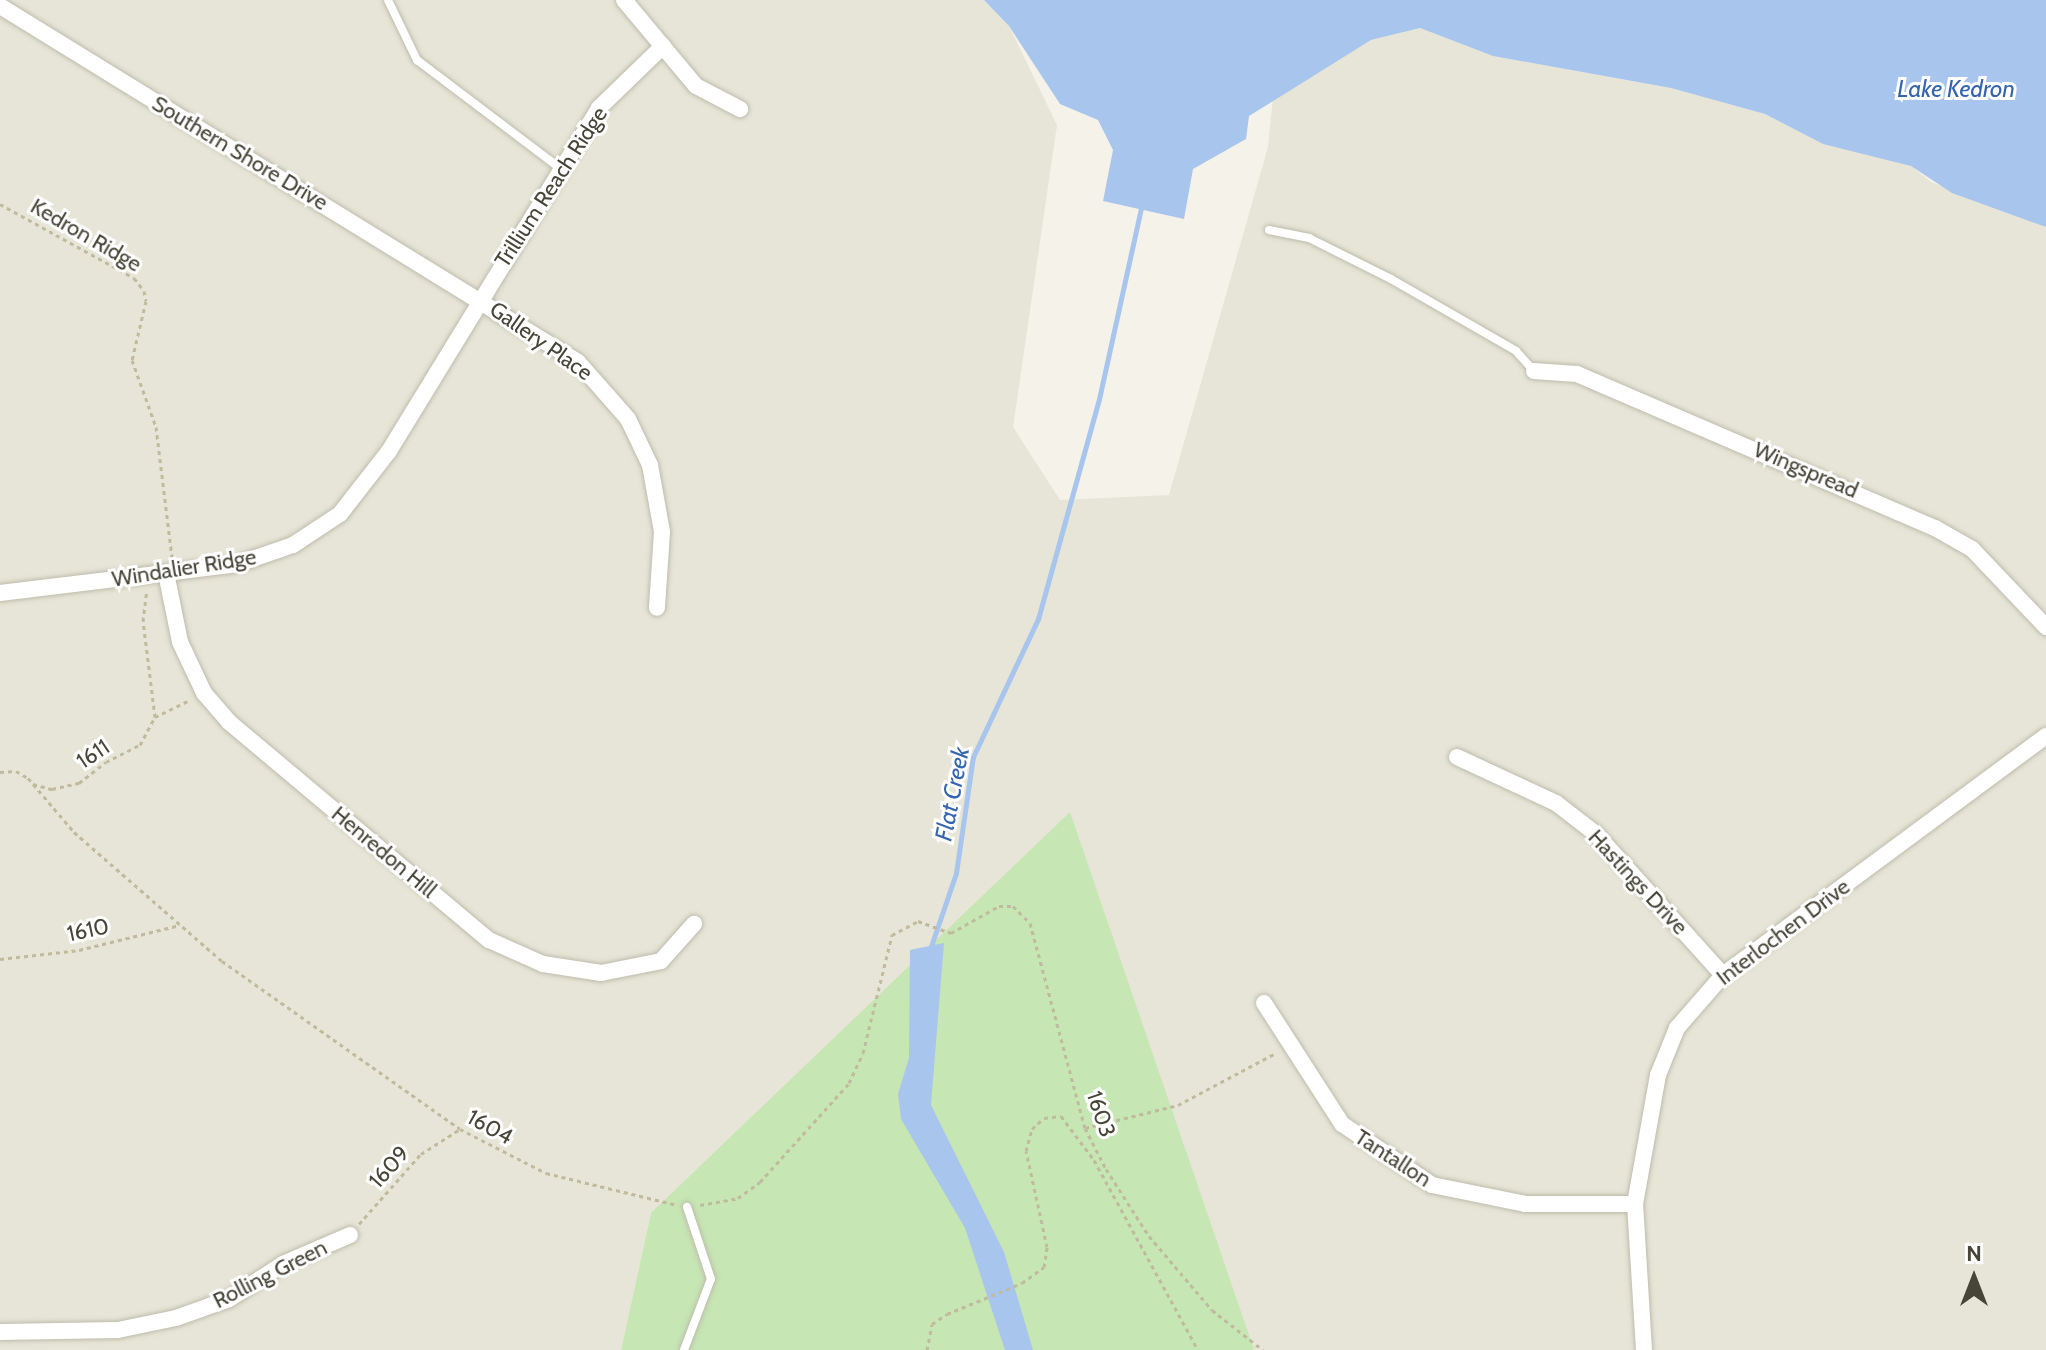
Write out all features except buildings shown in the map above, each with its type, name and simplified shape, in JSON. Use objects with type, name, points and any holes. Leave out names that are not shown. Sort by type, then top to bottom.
[{"type":"street","points":[[624,0],[696,86],[740,109]]},
{"type":"street","name":"Southern Shore Drive","points":[[0,6],[480,299]]},
{"type":"street","name":"Trillium Reach Ridge","points":[[480,299],[560,168],[617,87],[663,46]]},
{"type":"street","name":"Windalier Ridge","points":[[0,593],[170,573],[264,557],[293,545],[340,514],[372,476],[480,299]]},
{"type":"street","name":"Gallery Place","points":[[480,299],[578,362],[628,419],[650,465],[661,516],[657,608]]},
{"type":"street","name":"Wingspread","points":[[1534,371],[1577,374],[1935,528],[1972,549],[2046,627]]},
{"type":"street","name":"Henredon Hill","points":[[170,573],[180,642],[204,693],[229,722],[489,940],[518,955],[572,970],[626,971],[661,961],[677,949],[694,924]]},
{"type":"street","name":"Interlochen Drive","points":[[1644,1350],[1635,1204],[1666,1051],[1692,1007],[1723,975],[2046,736]]},
{"type":"street","name":"Hastings Drive","points":[[1457,757],[1556,803],[1588,827],[1723,975]]},
{"type":"street","name":"Tantallon","points":[[1264,1003],[1342,1124],[1432,1185],[1525,1204],[1635,1204]]},
{"type":"street","name":"Rolling Green","points":[[0,1332],[118,1330],[176,1318],[229,1299],[283,1264],[350,1235]]},
{"type":"lane","points":[[388,0],[417,60],[560,168]]},
{"type":"lane","points":[[1269,230],[1309,238],[1391,279],[1516,351],[1534,371]]},
{"type":"lane","points":[[684,1350],[711,1279],[687,1207]]},
{"type":"path","name":"Kedron Ridge","points":[[0,204],[134,278],[146,301],[132,360],[156,427],[170,573]]},
{"type":"path","points":[[144,576],[143,621],[155,717]]},
{"type":"path","name":"1611","points":[[33,784],[52,789],[79,783],[106,762],[140,745],[155,717],[204,693]]},
{"type":"path","name":"1604","points":[[0,772],[16,771],[33,784],[74,832],[257,988],[460,1129],[546,1173],[687,1207],[738,1198],[822,1119],[863,1053],[892,935],[919,921],[951,933]]},
{"type":"path","name":"1603","points":[[951,933],[999,906],[1013,906],[1030,923],[1085,1128],[1149,1236],[1212,1310],[1263,1350]]},
{"type":"path","name":"1610","points":[[0,959],[79,950],[180,925]]},
{"type":"path","points":[[1085,1128],[1178,1105],[1290,1045]]},
{"type":"path","points":[[927,1350],[932,1324],[1022,1283],[1044,1267],[1047,1247],[1026,1151],[1032,1129],[1044,1118],[1061,1116],[1094,1160],[1198,1350]]},
{"type":"path","name":"1609","points":[[350,1235],[421,1154],[460,1129]]},
{"type":"shaded area","points":[[0,0],[984,0],[1009,26],[1057,125],[1013,427],[1060,500],[1169,495],[1268,147],[1273,97],[1371,40],[1420,28],[1493,56],[1671,88],[1765,114],[1823,144],[1883,155],[1911,166],[1931,182],[2046,227],[2046,1350],[1254,1350],[1249,1344],[651,1213],[621,1350],[0,1350]]},
{"type":"green space","name":"Flat Creek","points":[[1070,812],[1254,1350],[621,1350],[651,1213]]},
{"type":"water","name":"Lake Kedron","points":[[984,0],[2046,0],[2046,227],[1952,193],[1911,166],[1823,144],[1765,114],[1671,88],[1493,56],[1420,28],[1371,40],[1249,116],[1246,139],[1193,169],[1184,219],[1103,201],[1113,150],[1098,120],[1060,104],[1009,26]]},
{"type":"water","points":[[944,943],[931,1105],[1004,1252],[1033,1350],[1005,1350],[965,1228],[901,1119],[898,1094],[909,1058],[910,950]]},
{"type":"waterway","name":"Flat Creek","points":[[929,952],[956,873],[973,757],[1038,619],[1099,399],[1142,203]]}]
